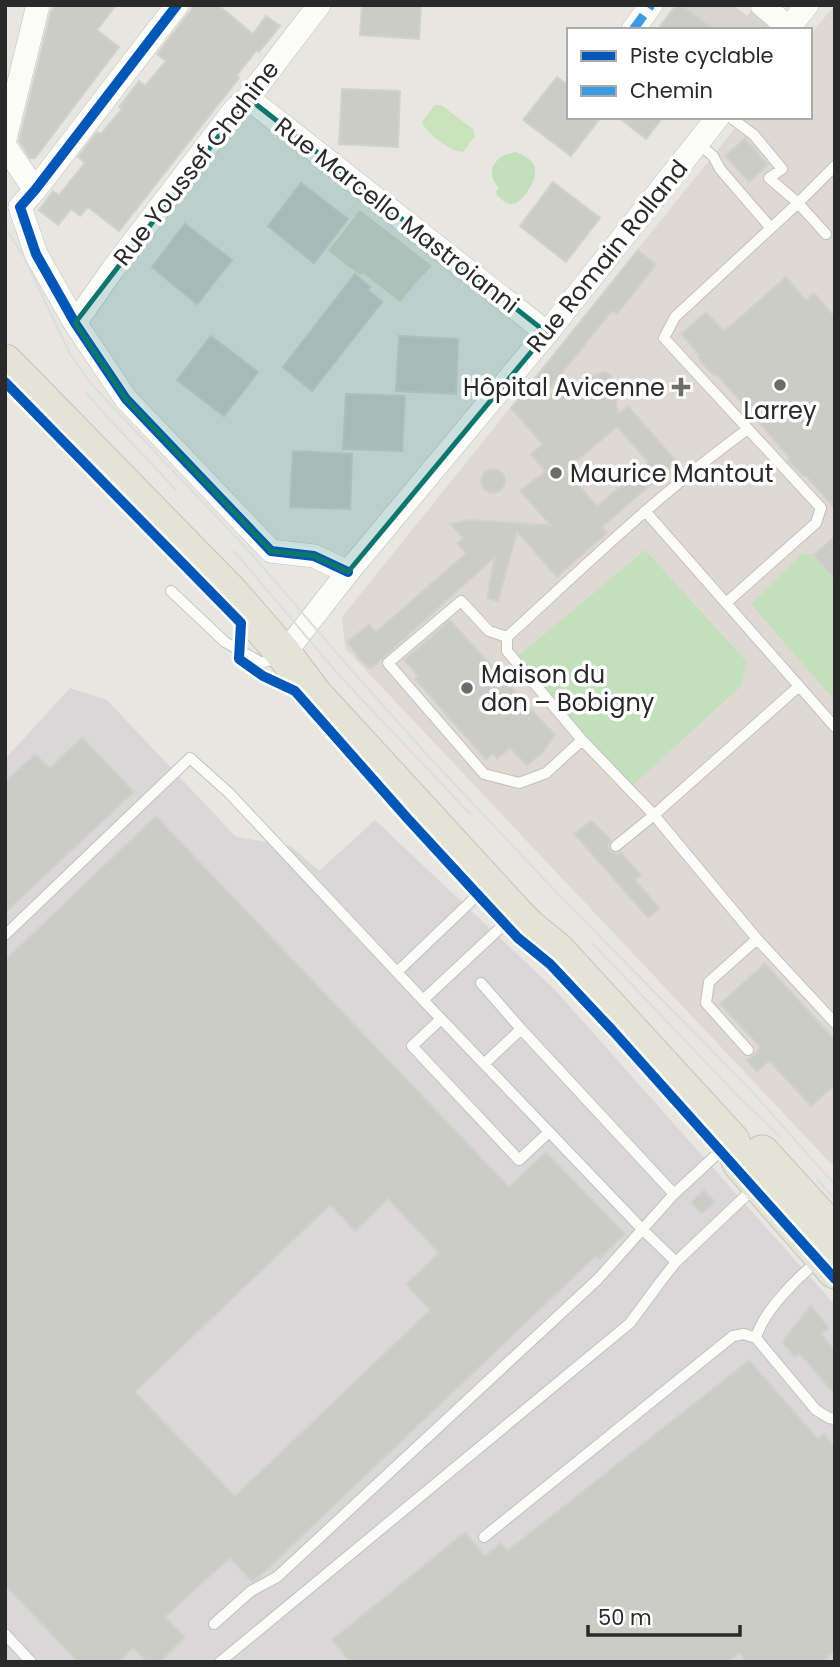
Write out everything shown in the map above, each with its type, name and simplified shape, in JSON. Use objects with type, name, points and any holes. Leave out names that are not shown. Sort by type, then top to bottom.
[{"type":"main road","points":[[7,364],[232,594],[315,695],[488,885],[530,928],[557,950],[732,1141],[740,1163],[758,1184],[831,1254]]},
{"type":"main road","points":[[732,1141],[755,1146],[831,1254]]},
{"type":"street","points":[[5,139],[37,5]]},
{"type":"street","points":[[177,5],[20,207],[36,254],[75,323],[126,399],[271,551],[314,556],[348,572]]},
{"type":"street","name":"Rue Youssef Chahine","points":[[75,323],[235,109],[248,97],[320,5]]},
{"type":"street","points":[[634,28],[651,5]]},
{"type":"street","points":[[762,5],[787,28]]},
{"type":"street","points":[[789,28],[807,5]]},
{"type":"street","name":"Rue Marcello Mastroianni","points":[[248,97],[547,332]]},
{"type":"street","name":"Rue Romain Rolland","points":[[284,654],[348,572],[547,332],[716,119]]},
{"type":"street","points":[[5,146],[35,190]]},
{"type":"lane","points":[[733,119],[754,135],[782,169],[769,178],[798,202],[826,234]]},
{"type":"lane","points":[[698,143],[713,156],[720,169],[770,227]]},
{"type":"lane","points":[[726,603],[816,523],[821,508],[664,338],[675,317],[835,166]]},
{"type":"lane","points":[[506,636],[645,511],[748,429]]},
{"type":"lane","points":[[645,511],[835,727]]},
{"type":"lane","points":[[172,590],[225,642],[262,663],[284,654]]},
{"type":"lane","points":[[506,636],[489,631],[461,600],[388,663],[484,774],[519,783],[546,773],[582,740]]},
{"type":"lane","points":[[506,636],[508,651],[582,740],[654,815],[757,939],[835,1023]]},
{"type":"lane","points":[[616,846],[798,687]]},
{"type":"lane","points":[[5,935],[190,758],[229,793],[441,1019],[676,1262]]},
{"type":"lane","points":[[397,972],[488,885]]},
{"type":"lane","points":[[424,1000],[516,914]]},
{"type":"lane","points":[[748,1050],[706,1003],[709,982],[757,939]]},
{"type":"lane","points":[[481,983],[674,1195]]},
{"type":"lane","points":[[441,1019],[412,1046],[519,1160],[550,1132]]},
{"type":"lane","points":[[484,1064],[521,1029]]},
{"type":"lane","points":[[214,1624],[251,1591],[277,1577],[598,1279],[674,1195],[732,1141]]},
{"type":"lane","points":[[220,1662],[630,1323],[676,1262],[758,1184]]},
{"type":"lane","points":[[756,1338],[759,1326],[774,1306],[805,1272],[831,1254]]},
{"type":"lane","points":[[484,1537],[733,1336],[744,1334],[756,1338],[817,1410],[835,1419]]},
{"type":"lane","points":[[8,1641],[31,1662]]},
{"type":"highlighted area","points":[[248,98],[547,333],[348,572],[314,556],[271,551],[126,399],[75,323]]},
{"type":"shaded area","points":[[682,5],[732,5],[747,16],[752,10],[767,23],[768,28],[712,28]]},
{"type":"shaded area","name":"Hôpital Avicenne","points":[[835,5],[835,1168],[345,648],[342,617],[742,119],[812,119],[812,33]]},
{"type":"shaded area","points":[[360,210],[432,266],[400,302],[363,273],[360,275],[328,251]]},
{"type":"shaded area","points":[[70,688],[107,700],[236,837],[291,846],[319,871],[375,820],[554,989],[835,1305],[835,1662],[5,1662],[5,759]]},
{"type":"green space","points":[[435,105],[441,105],[473,129],[475,136],[463,152],[446,145],[424,126],[422,122]]},
{"type":"green space","points":[[516,152],[530,160],[534,165],[535,175],[525,195],[511,204],[497,196],[496,191],[499,188],[494,182],[492,170],[494,164],[503,156]]},
{"type":"green space","points":[[645,550],[746,661],[742,685],[632,786],[516,658]]},
{"type":"green space","points":[[803,553],[813,555],[835,578],[835,701],[751,604]]},
{"type":"building","points":[[56,5],[116,5],[97,30],[119,47],[35,158],[30,158],[19,141],[51,11]]},
{"type":"building","points":[[195,5],[218,5],[253,34],[266,16],[280,26],[237,75],[239,78],[119,231],[88,207],[80,216],[71,209],[58,225],[39,210],[53,191],[59,195],[85,163],[78,157],[97,132],[101,134],[122,109],[119,107],[139,81],[145,86],[166,61],[157,54]]},
{"type":"building","points":[[362,5],[421,5],[419,39],[360,35]]},
{"type":"building","points":[[676,5],[682,5],[712,28],[659,28]]},
{"type":"building","points":[[557,77],[567,84],[567,119],[599,119],[571,156],[523,120]]},
{"type":"building","points":[[342,89],[400,91],[398,147],[339,144]]},
{"type":"building","points":[[621,119],[661,119],[646,139]]},
{"type":"building","points":[[745,138],[768,165],[749,182],[725,156]]},
{"type":"building","points":[[553,182],[600,218],[566,262],[520,226]]},
{"type":"building","points":[[301,183],[348,219],[314,263],[268,226]]},
{"type":"building","points":[[185,224],[232,260],[197,304],[152,267]]},
{"type":"building","points":[[638,250],[656,265],[617,314],[612,311],[542,398],[603,372],[608,373],[614,379],[618,414],[628,406],[677,462],[602,527],[607,533],[557,577],[517,532],[498,601],[487,598],[494,558],[371,669],[347,642],[369,624],[376,632],[466,553],[457,543],[463,538],[450,524],[470,520],[550,525],[520,491],[545,471],[531,454],[542,444],[511,408]],"holes":[[[617,427],[648,462],[597,506],[566,470]]]},
{"type":"building","points":[[355,274],[382,302],[312,391],[283,367]]},
{"type":"building","name":"Larrey","points":[[786,277],[806,300],[814,293],[835,317],[835,509],[806,476],[788,461],[789,457],[717,375],[713,375],[698,358],[699,355],[681,334],[706,312],[724,331]]},
{"type":"building","points":[[211,336],[258,372],[224,416],[177,380]]},
{"type":"building","points":[[399,336],[458,339],[456,394],[396,391]]},
{"type":"building","points":[[346,394],[405,396],[402,451],[343,449]]},
{"type":"building","points":[[293,451],[352,454],[350,509],[290,507]]},
{"type":"building","points":[[493,469],[501,473],[505,481],[501,489],[493,493],[485,489],[481,481],[485,473]]},
{"type":"building","points":[[835,536],[835,580],[813,555]]},
{"type":"building","name":"Maison du don – Bobigny","points":[[450,620],[555,735],[543,752],[527,766],[510,748],[497,759],[493,754],[486,760],[415,679],[418,676],[404,660]]},
{"type":"building","points":[[82,737],[134,792],[5,913],[5,782],[35,754],[50,768]]},
{"type":"building","points":[[156,816],[509,1187],[546,1152],[625,1234],[599,1259],[596,1256],[258,1578],[252,1582],[230,1558],[165,1617],[185,1637],[160,1662],[147,1662],[133,1648],[118,1662],[78,1662],[5,1585],[5,960]],"holes":[[[388,1199],[439,1253],[406,1284],[430,1310],[235,1496],[135,1392],[330,1205],[355,1231]]]},
{"type":"building","points":[[591,820],[611,840],[608,847],[610,851],[617,854],[621,852],[641,875],[635,880],[660,908],[648,918],[574,834]]},
{"type":"building","points":[[765,963],[835,1040],[835,1085],[811,1106],[769,1061],[757,1072],[746,1060],[760,1047],[720,1004]]},
{"type":"building","points":[[704,1190],[715,1202],[701,1214],[691,1202]]},
{"type":"building","points":[[811,1305],[829,1328],[821,1334],[835,1350],[835,1395],[799,1353],[795,1357],[782,1342]]},
{"type":"building","points":[[749,1360],[818,1439],[824,1434],[835,1447],[835,1651],[821,1662],[746,1662],[739,1653],[728,1662],[350,1662],[332,1640],[465,1532],[485,1556],[501,1543],[507,1551]]},
{"type":"tram line","points":[[5,228],[24,257],[70,354],[92,385],[249,551],[431,759],[560,896],[748,1087],[835,1185]]},
{"type":"tram line","points":[[86,392],[176,490]]},
{"type":"tram line","points":[[234,551],[338,674],[470,814]]},
{"type":"tram line","points":[[593,944],[780,1137]]},
{"type":"tram line","points":[[817,1179],[835,1200]]},
{"type":"marked path","points":[[634,28],[651,5]]},
{"type":"cycle path","points":[[177,5],[20,207],[36,254],[75,323],[126,399],[271,551],[314,556],[348,572]]},
{"type":"cycle path","points":[[5,382],[241,623],[239,659],[263,676],[295,691],[518,938],[550,964],[613,1031],[835,1279]]},
{"type":"place","name":"Larrey","points":[[780,385]]},
{"type":"place","name":"Hôpital Avicenne","points":[[681,387]]},
{"type":"place","name":"Maurice Mantout","points":[[556,473]]},
{"type":"place","name":"Maison du don – Bobigny","points":[[467,688]]}]
